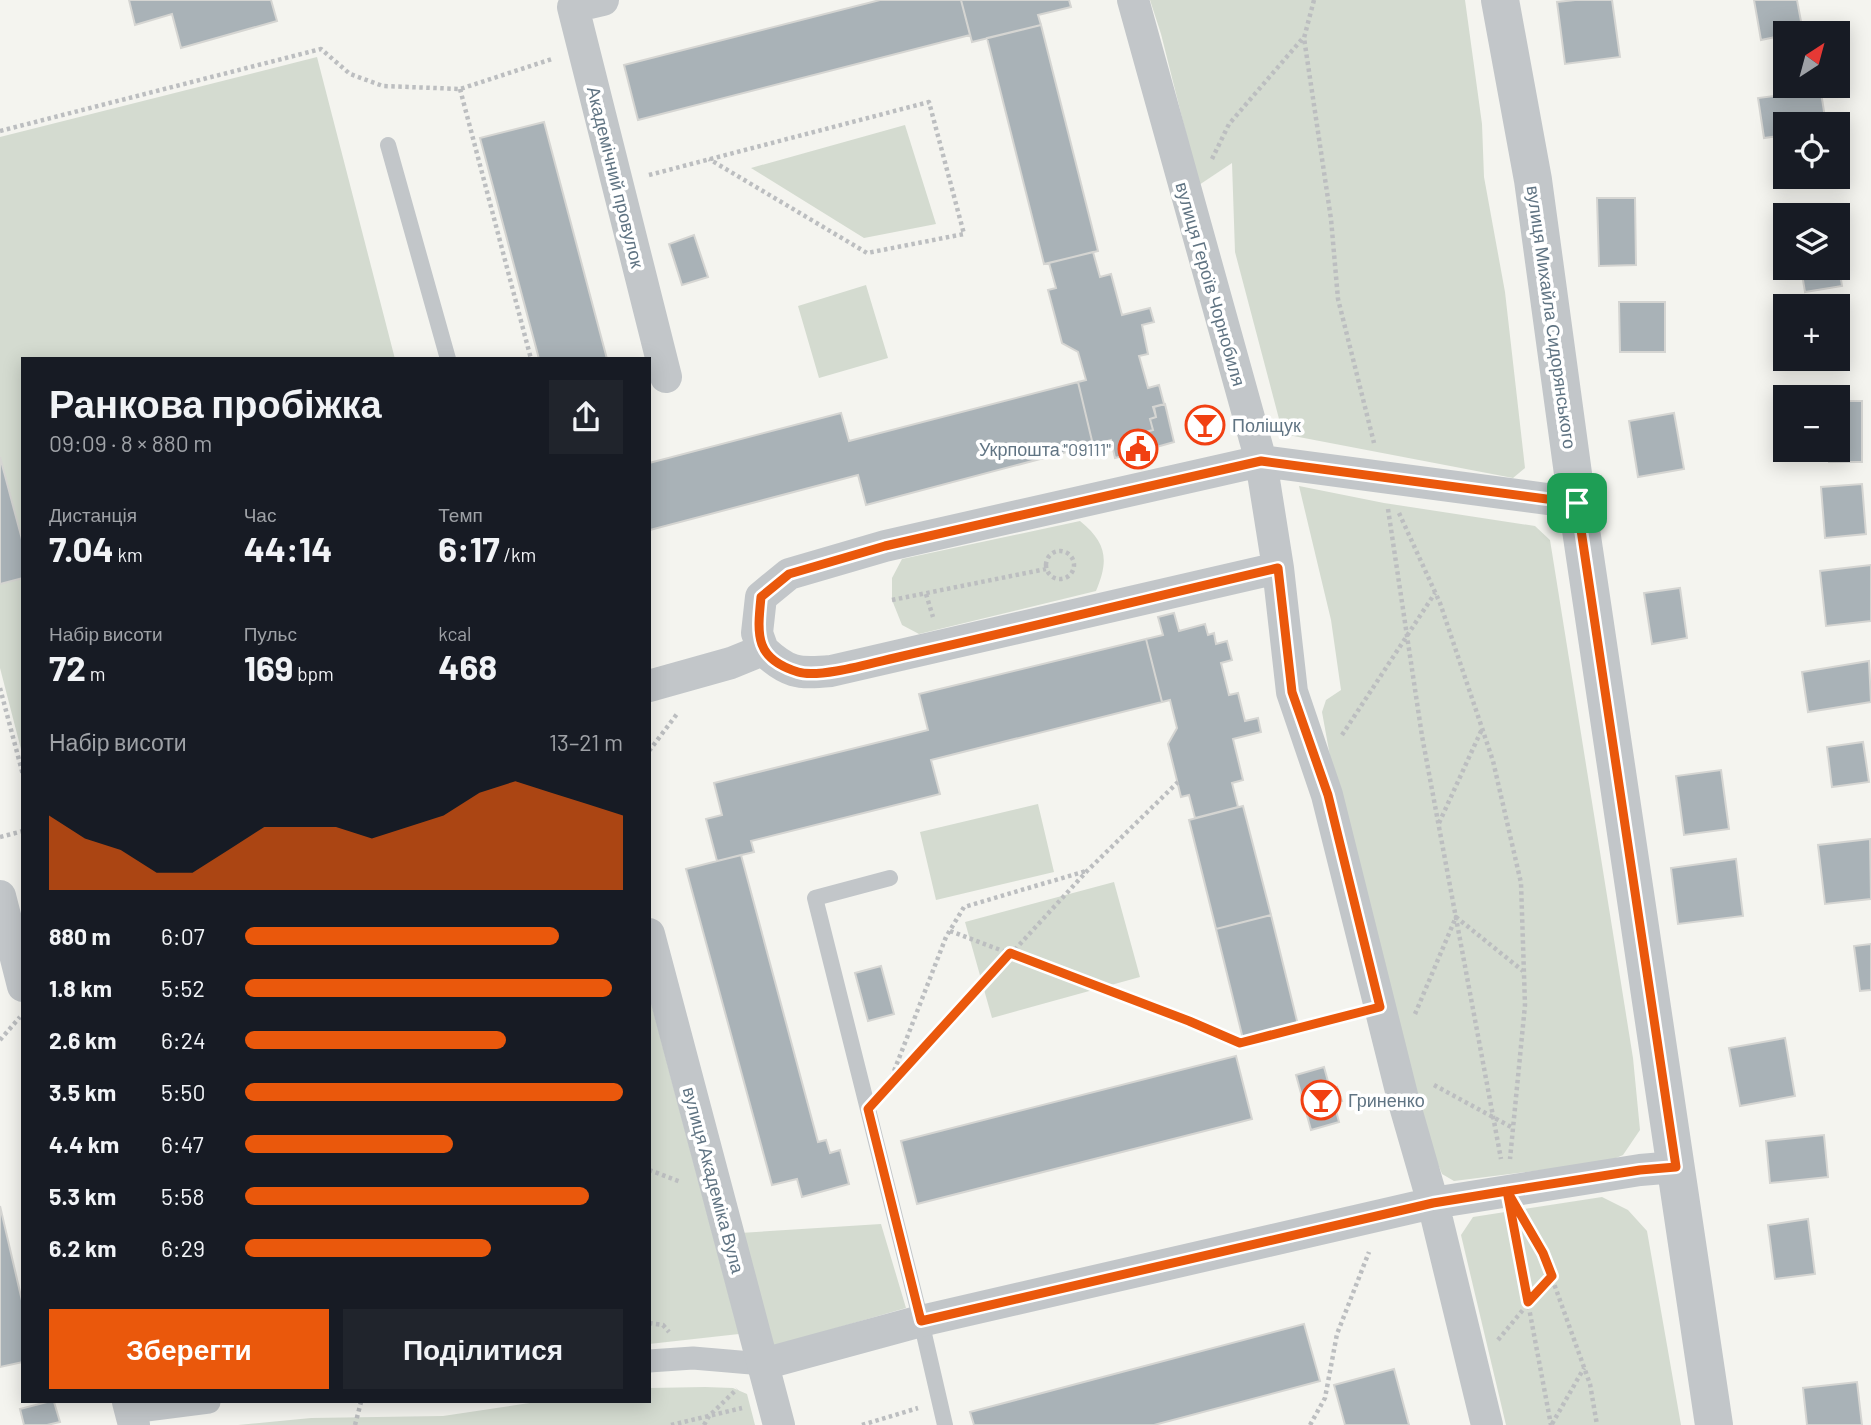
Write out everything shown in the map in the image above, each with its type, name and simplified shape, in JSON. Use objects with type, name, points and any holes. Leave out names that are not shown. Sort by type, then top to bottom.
[{"type":"street","name":"Академічний провулок","points":[[603,0],[573,7],[666,377]]},
{"type":"street","name":"вулиця Героїв Чорнобиля","points":[[1133,0],[1261,461],[1278,568],[1292,692],[1328,795],[1487,1425]]},
{"type":"street","name":"вулиця Михайла Сидорянського","points":[[1500,0],[1534,180],[1577,503],[1714,1425]]},
{"type":"street","points":[[1278,568],[831,671],[802,674],[779,665],[763,650],[757,633],[761,597],[789,574],[885,546],[1261,461],[1577,503]]},
{"type":"street","points":[[651,685],[731,663],[763,650]]},
{"type":"street","points":[[0,896],[21,978]]},
{"type":"street","name":"вулиця Академіка Вула","points":[[651,942],[776,1413]]},
{"type":"street","points":[[651,1361],[693,1358],[763,1364],[921,1321],[1433,1203],[1640,1170],[1676,1167]]},
{"type":"street","points":[[131,1413],[202,1403]]},
{"type":"lane","points":[[388,145],[446,357]]},
{"type":"lane","points":[[890,878],[815,898],[945,1425]]},
{"type":"path","points":[[1314,0],[1304,38],[1331,219],[1338,299],[1383,477],[1438,825],[1551,1425]]},
{"type":"path","points":[[1189,204],[1229,124],[1304,38]]},
{"type":"path","points":[[0,131],[321,49],[350,74],[383,86],[460,89],[583,48]]},
{"type":"path","points":[[460,89],[530,357]]},
{"type":"path","points":[[617,183],[709,159],[929,102],[964,234],[867,253],[709,159]]},
{"type":"path","points":[[1383,477],[1435,592],[1482,728],[1493,761],[1521,883],[1525,1005],[1507,1191],[1543,1253],[1552,1276],[1590,1384],[1597,1425]]},
{"type":"path","points":[[1055,552],[1065,552],[1072,557],[1073,571],[1067,577],[1053,577],[1046,569],[1048,557],[1055,552]]},
{"type":"path","points":[[892,600],[1046,569]]},
{"type":"path","points":[[1319,770],[1435,592]]},
{"type":"path","points":[[0,688],[21,767]]},
{"type":"path","points":[[1438,825],[1482,728]]},
{"type":"path","points":[[868,1109],[1087,871],[1178,782]]},
{"type":"path","points":[[0,837],[21,832]]},
{"type":"path","points":[[888,1087],[950,931],[964,907],[1087,871]]},
{"type":"path","points":[[1456,917],[1524,971]]},
{"type":"path","points":[[1415,1015],[1456,917]]},
{"type":"path","points":[[950,931],[1189,1021],[1240,1043],[1380,1007]]},
{"type":"path","points":[[0,1040],[21,1016]]},
{"type":"path","points":[[1394,1064],[1513,1128]]},
{"type":"path","points":[[1310,1425],[1325,1398],[1337,1334],[1383,1215]]},
{"type":"path","points":[[1474,1371],[1552,1276]]},
{"type":"path","points":[[704,1425],[709,1416],[763,1364]]},
{"type":"path","points":[[1551,1425],[1584,1368]]},
{"type":"path","points":[[862,1425],[939,1402]]},
{"type":"path","points":[[355,1425],[361,1403]]},
{"type":"path","points":[[671,1425],[709,1416],[776,1413]]},
{"type":"shaded area","points":[[1150,0],[1465,0],[1482,124],[1484,177],[1505,292],[1525,468],[1513,478],[1283,434],[1235,252],[1232,163],[1199,185]]},
{"type":"shaded area","points":[[317,57],[394,357],[21,357],[21,749],[0,668],[0,137]]},
{"type":"shaded area","points":[[905,125],[936,224],[864,238],[751,168]]},
{"type":"shaded area","points":[[866,285],[888,358],[819,378],[798,306]]},
{"type":"shaded area","points":[[1299,486],[1384,503],[1535,526],[1550,540],[1633,1058],[1640,1130],[1623,1155],[1607,1162],[1454,1181],[1442,1174],[1431,1147],[1332,767],[1322,712],[1326,700],[1341,690],[1331,620]]},
{"type":"shaded area","points":[[1080,521],[1096,537],[1103,553],[1103,570],[1096,591],[919,634],[902,625],[892,600],[892,578],[902,559]]},
{"type":"shaded area","points":[[1038,804],[1054,872],[936,900],[920,832]]},
{"type":"shaded area","points":[[1114,882],[1140,977],[992,1018],[965,922]]},
{"type":"shaded area","points":[[651,1003],[739,1334],[651,1344]]},
{"type":"shaded area","points":[[1602,1197],[1628,1210],[1647,1231],[1681,1425],[1506,1425],[1461,1235],[1473,1217]]},
{"type":"shaded area","points":[[881,1224],[906,1308],[770,1347],[740,1233]]},
{"type":"shaded area","points":[[651,1388],[733,1388],[747,1394],[755,1425],[238,1425],[311,1418],[443,1416],[529,1403],[651,1403]]},
{"type":"building","points":[[129,0],[271,0],[277,21],[181,48],[172,14],[135,25]]},
{"type":"building","points":[[880,0],[961,0],[970,35],[638,120],[624,65]]},
{"type":"building","points":[[961,0],[1069,0],[1071,7],[1038,15],[1041,25],[972,42]]},
{"type":"building","points":[[1612,0],[1620,57],[1565,64],[1557,2]]},
{"type":"building","points":[[1754,0],[1797,0],[1801,21],[1773,21],[1773,38],[1761,40]]},
{"type":"building","points":[[1041,25],[1098,251],[1044,264],[987,38]]},
{"type":"building","points":[[1758,98],[1822,98],[1824,112],[1773,112],[1773,137],[1764,138]]},
{"type":"building","points":[[544,122],[606,357],[538,357],[480,138]]},
{"type":"building","points":[[1597,198],[1635,198],[1636,265],[1599,266]]},
{"type":"building","points":[[694,235],[708,277],[682,285],[669,244]]},
{"type":"building","points":[[1093,252],[1100,277],[1111,274],[1122,315],[1150,308],[1154,322],[1142,325],[1148,354],[1139,356],[1148,388],[1159,385],[1164,404],[1153,407],[1156,417],[1150,419],[1153,430],[1127,437],[1131,454],[1115,458],[1111,440],[1093,445],[1078,382],[1086,380],[1078,352],[1062,343],[1048,290],[1056,288],[1049,263]]},
{"type":"building","points":[[1803,280],[1841,280],[1842,286],[1805,292]]},
{"type":"building","points":[[1619,302],[1665,302],[1665,352],[1620,352]]},
{"type":"building","points":[[1078,382],[1093,445],[866,505],[858,475],[651,530],[651,462],[841,413],[849,441]]},
{"type":"building","points":[[1850,401],[1862,401],[1862,462],[1850,462]]},
{"type":"building","points":[[1165,404],[1174,442],[1132,454],[1127,437],[1153,430],[1150,419],[1156,417],[1154,407]]},
{"type":"building","points":[[1674,413],[1684,469],[1638,477],[1629,421]]},
{"type":"building","points":[[0,457],[21,536],[21,579],[0,584]]},
{"type":"building","points":[[1862,484],[1866,534],[1825,538],[1821,487]]},
{"type":"building","points":[[1871,565],[1871,621],[1826,626],[1820,571]]},
{"type":"building","points":[[1680,588],[1687,638],[1652,644],[1644,593]]},
{"type":"building","points":[[1174,613],[1179,631],[1205,624],[1208,635],[1214,633],[1216,644],[1227,641],[1232,660],[1221,663],[1229,695],[1238,693],[1245,721],[1258,718],[1261,732],[1233,739],[1243,780],[1232,783],[1238,807],[1195,818],[1189,795],[1181,797],[1168,744],[1177,728],[1170,700],[1162,702],[1146,639],[1163,635],[1158,617]]},
{"type":"building","points":[[1146,639],[1162,702],[931,760],[940,794],[751,841],[754,852],[717,861],[706,819],[722,815],[714,783],[928,730],[919,694]]},
{"type":"building","points":[[1869,661],[1871,702],[1808,712],[1802,672]]},
{"type":"building","points":[[1863,742],[1869,782],[1832,787],[1827,747]]},
{"type":"building","points":[[1721,770],[1729,829],[1684,835],[1676,776]]},
{"type":"building","points":[[1243,806],[1271,915],[1216,929],[1189,820]]},
{"type":"building","points":[[1870,839],[1871,899],[1825,904],[1818,845]]},
{"type":"building","points":[[741,855],[818,1142],[826,1140],[830,1153],[840,1150],[849,1184],[802,1197],[797,1179],[772,1185],[686,869]]},
{"type":"building","points":[[1736,859],[1743,916],[1678,924],[1671,868]]},
{"type":"building","points":[[1271,915],[1298,1025],[1243,1039],[1216,929]]},
{"type":"building","points":[[1871,944],[1871,990],[1860,991],[1854,946]]},
{"type":"building","points":[[881,966],[894,1014],[868,1021],[855,973]]},
{"type":"building","points":[[1785,1038],[1795,1096],[1740,1106],[1729,1048]]},
{"type":"building","points":[[1236,1056],[1252,1119],[917,1204],[901,1141]]},
{"type":"building","points":[[1324,1067],[1330,1089],[1337,1087],[1342,1101],[1334,1103],[1339,1122],[1311,1130],[1296,1075]]},
{"type":"building","points":[[1824,1135],[1828,1177],[1770,1183],[1766,1141]]},
{"type":"building","points":[[0,1206],[21,1296],[21,1362],[0,1367]]},
{"type":"building","points":[[1808,1219],[1815,1274],[1775,1279],[1768,1225]]},
{"type":"building","points":[[1304,1324],[1320,1381],[1154,1425],[974,1425],[970,1412]]},
{"type":"building","points":[[1394,1369],[1409,1425],[1345,1425],[1334,1385]]},
{"type":"building","points":[[1857,1382],[1862,1425],[1807,1425],[1803,1388]]},
{"type":"building","points":[[54,1403],[60,1422],[24,1425],[20,1409]]},
{"type":"place","name":"Поліщук","points":[[1205,425]]},
{"type":"place","name":"Укрпошта \"09111\"","points":[[1138,449]]},
{"type":"place","name":"Гриненко","points":[[1321,1100]]},
{"type":"route","points":[[1577,503],[1261,461],[885,546],[789,574],[761,597],[757,633],[763,650],[779,665],[802,674],[831,671],[941,647],[1278,568],[1292,692],[1328,795],[1380,1007],[1240,1043],[1010,953],[868,1109],[921,1321],[1433,1203],[1507,1191],[1543,1253],[1552,1276],[1528,1302],[1507,1191],[1676,1167],[1577,503]]}]
